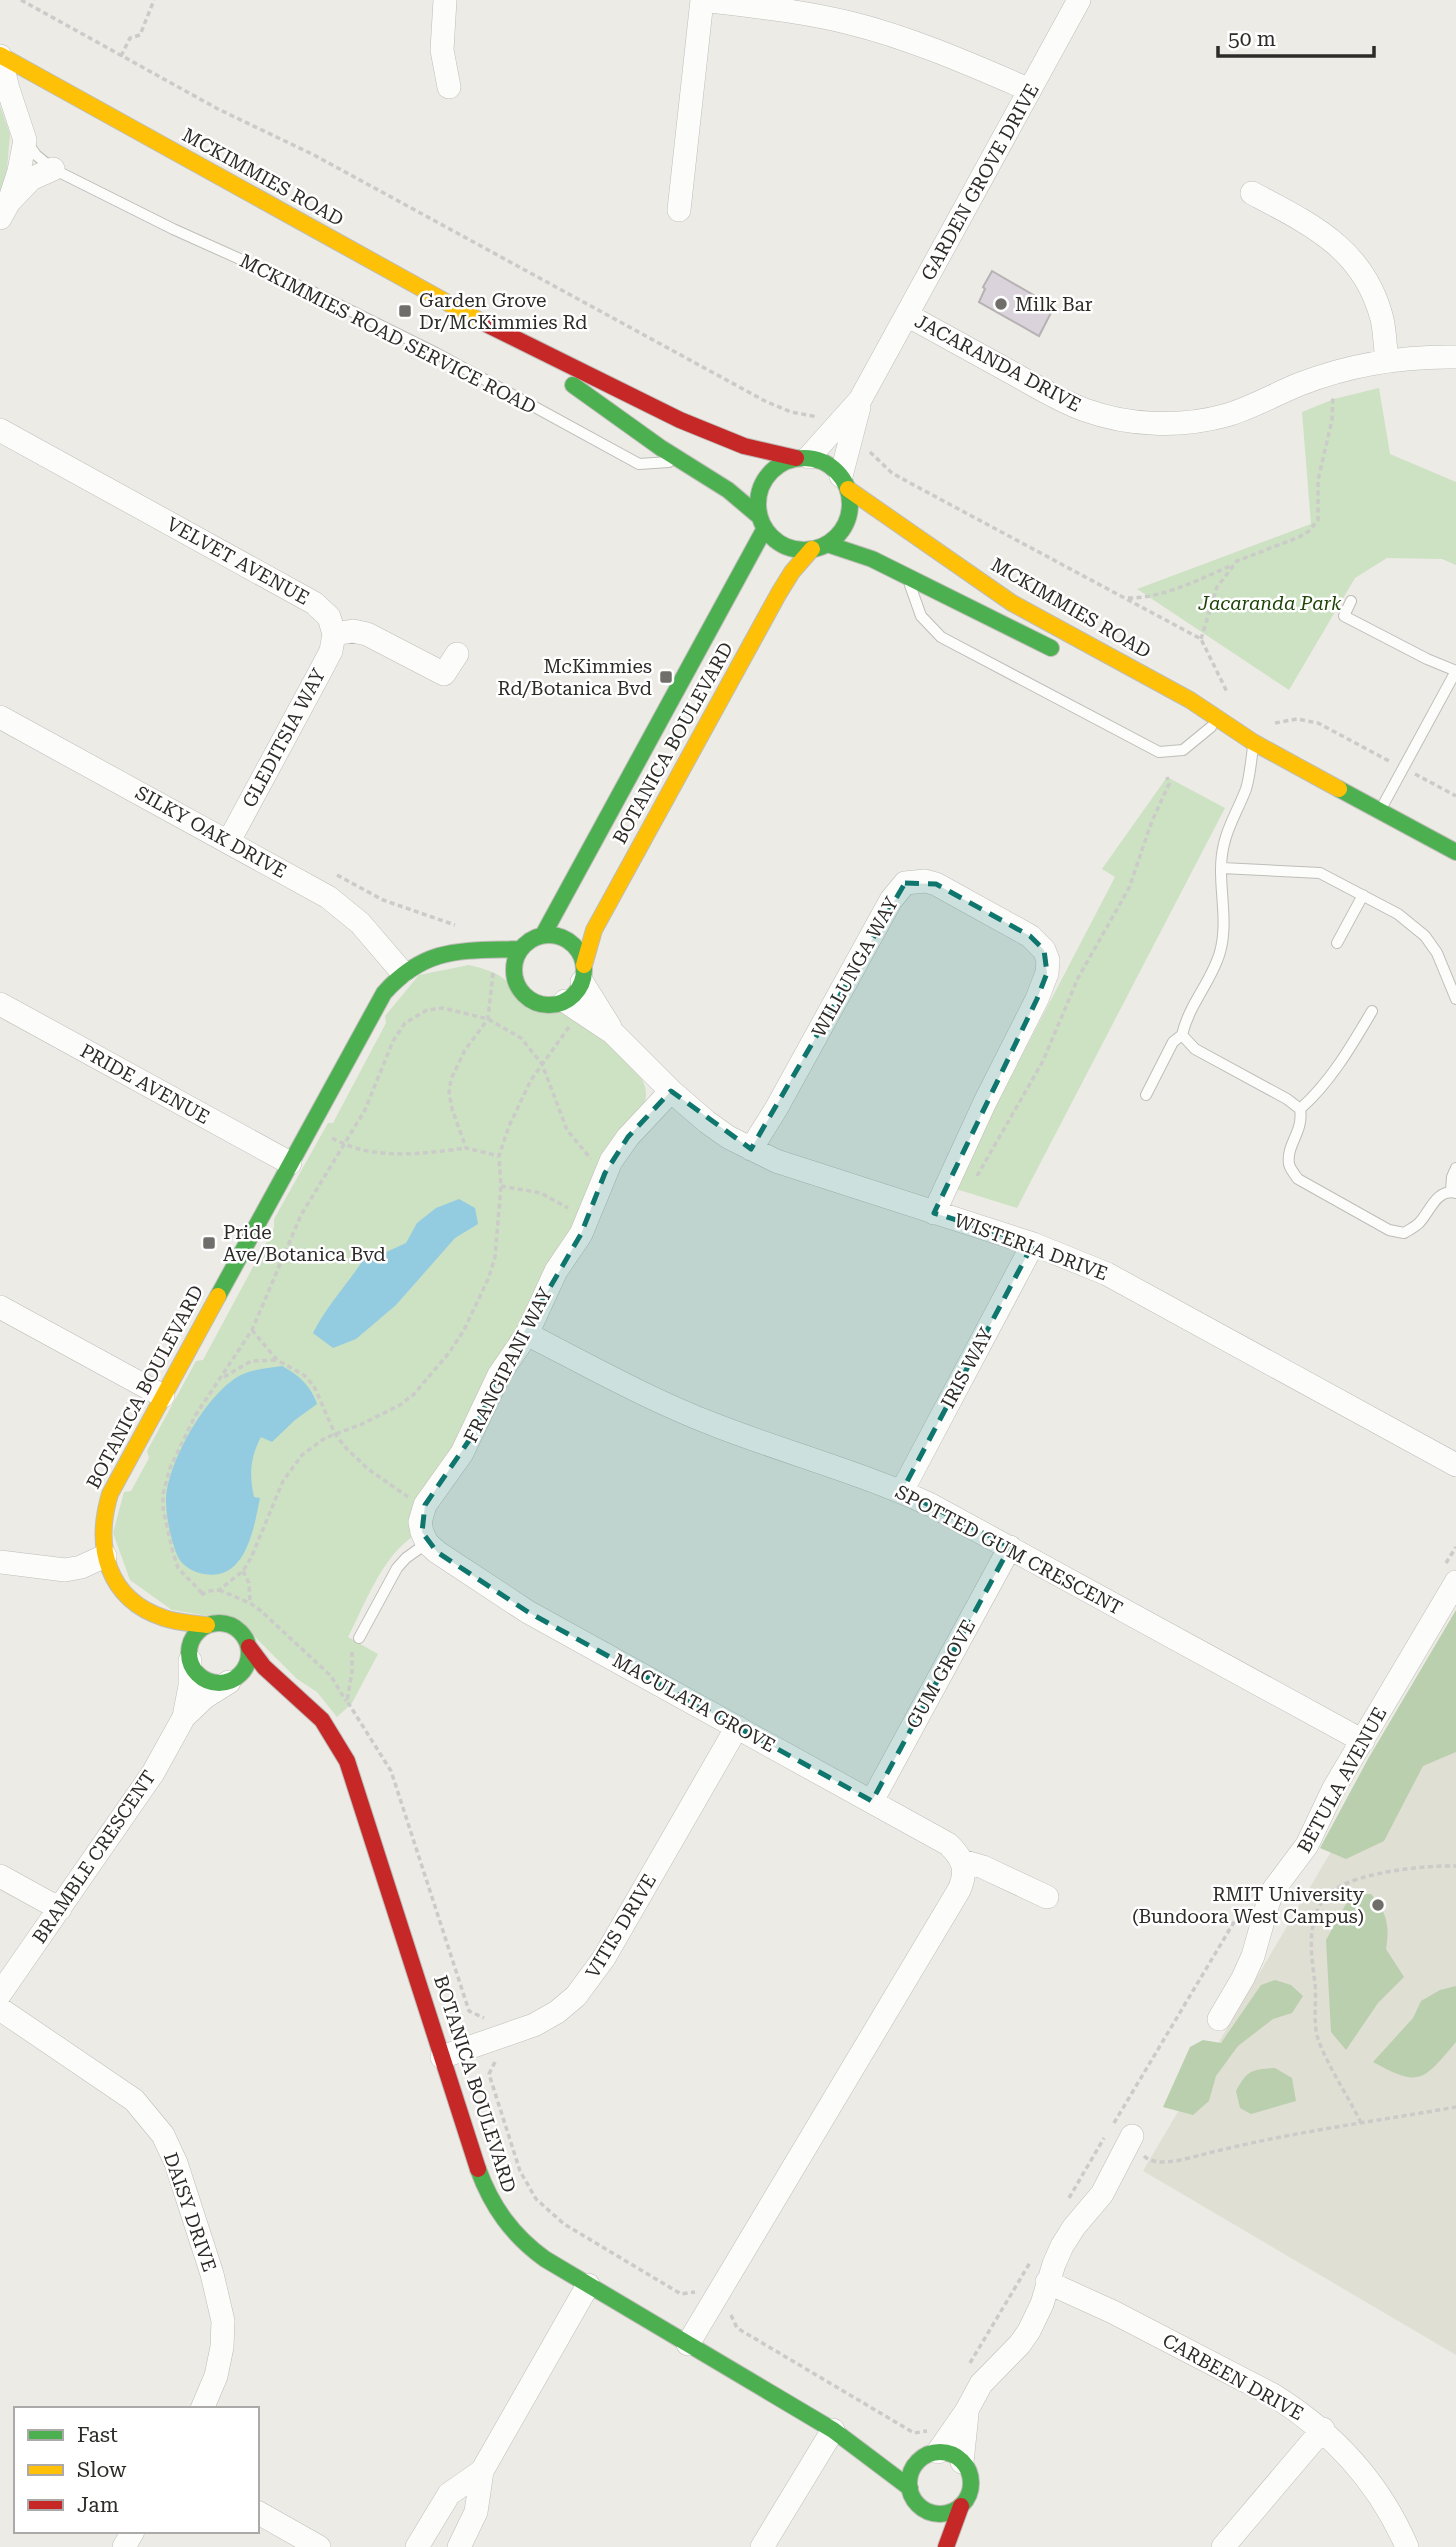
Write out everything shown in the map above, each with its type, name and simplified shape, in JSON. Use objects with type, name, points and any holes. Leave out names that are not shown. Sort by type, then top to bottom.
[{"type":"street","points":[[445,0],[442,50],[449,87]]},
{"type":"street","points":[[679,211],[702,0],[793,5],[888,34],[955,60],[1027,96]]},
{"type":"street","name":"GARDEN GROVE DRIVE","points":[[802,458],[844,430],[1079,0]]},
{"type":"street","points":[[0,56],[25,140],[19,172],[4,210]]},
{"type":"street","name":"MCKIMMIES ROAD","points":[[0,56],[505,335],[680,420],[744,446],[802,458]]},
{"type":"street","points":[[4,210],[31,179],[53,169]]},
{"type":"street","points":[[1252,193],[1323,233],[1344,250],[1362,272],[1382,320],[1387,361]]},
{"type":"street","name":"JACARANDA DRIVE","points":[[907,315],[1058,398],[1085,410],[1136,422],[1177,423],[1228,415],[1330,374],[1387,361],[1428,357],[1456,358]]},
{"type":"street","name":"MCKIMMIES ROAD","points":[[505,335],[661,449],[685,461],[728,490],[762,523]]},
{"type":"street","name":"VELVET AVENUE","points":[[0,430],[314,603],[329,617],[334,634]]},
{"type":"street","name":"GARDEN GROVE DRIVE","points":[[844,430],[845,482]]},
{"type":"street","points":[[802,458],[821,460],[845,482],[850,504],[848,520],[839,534],[819,546],[801,550],[780,543],[762,523],[758,502],[761,486],[769,473],[781,463],[802,458]]},
{"type":"street","name":"MCKIMMIES ROAD","points":[[845,482],[1012,603],[1191,700],[1248,737],[1456,852]]},
{"type":"street","name":"BOTANICA BOULEVARD","points":[[583,973],[594,930],[672,747],[762,523]]},
{"type":"street","points":[[819,546],[872,559],[1072,658]]},
{"type":"street","name":"BOTANICA BOULEVARD","points":[[543,935],[792,572],[819,546]]},
{"type":"street","points":[[334,634],[353,631],[367,634],[444,674],[457,654]]},
{"type":"street","name":"GLEDITSIA WAY","points":[[229,841],[331,651],[334,634]]},
{"type":"street","name":"MCKIMMIES ROAD","points":[[1182,714],[1211,727],[1248,737]]},
{"type":"street","name":"SILKY OAK DRIVE","points":[[0,717],[328,897],[360,923],[402,972]]},
{"type":"street","name":"WILLUNGA WAY","points":[[751,1149],[776,1109],[891,900],[905,883],[914,881],[936,884],[1030,936],[1044,950],[1048,960],[1047,973],[1037,999],[985,1102],[934,1213]]},
{"type":"street","points":[[543,935],[565,938],[581,954],[583,973],[572,997],[572,1006],[544,1005],[524,996],[514,977],[513,967],[520,949],[527,942],[543,935]]},
{"type":"street","name":"BOTANICA BOULEVARD","points":[[207,1625],[163,1618],[129,1597],[118,1584],[105,1556],[101,1522],[104,1508],[384,993],[402,972],[432,956],[447,952],[520,949]]},
{"type":"street","points":[[467,952],[496,965],[514,977]]},
{"type":"street","name":"WISTERIA DRIVE","points":[[583,973],[613,1033]]},
{"type":"street","name":"PRIDE AVENUE","points":[[0,1004],[290,1163]]},
{"type":"street","name":"WISTERIA DRIVE","points":[[572,1006],[613,1033],[671,1091],[707,1122],[751,1149],[776,1161],[1033,1244],[1107,1273],[1456,1465]]},
{"type":"street","name":"FRANGIPANI WAY","points":[[425,1505],[462,1453],[499,1375],[527,1334],[556,1271],[581,1234],[605,1173],[628,1137],[671,1091]]},
{"type":"street","name":"IRIS WAY","points":[[902,1491],[1033,1244]]},
{"type":"street","points":[[0,1307],[163,1396]]},
{"type":"street","name":"SPOTTED GUM CRESCENT","points":[[527,1334],[675,1410],[778,1449],[902,1491],[1010,1547],[1363,1741]]},
{"type":"street","points":[[425,1505],[420,1522],[427,1543]]},
{"type":"street","name":"MACULATA GROVE","points":[[427,1543],[528,1612],[948,1844],[962,1861],[983,1867],[1047,1897]]},
{"type":"street","name":"GUM GROVE","points":[[872,1801],[1010,1547]]},
{"type":"street","points":[[0,1562],[65,1570],[81,1567],[105,1556]]},
{"type":"street","name":"BETULA AVENUE","points":[[1219,2019],[1253,1956],[1274,1889],[1307,1845],[1326,1802],[1363,1741],[1449,1576]]},
{"type":"street","name":"BOTANICA BOULEVARD","points":[[163,1618],[189,1656]]},
{"type":"street","points":[[233,1680],[247,1664],[249,1647],[241,1631],[233,1626],[225,1623],[207,1625],[194,1635],[189,1656],[194,1670],[209,1682],[233,1680],[283,1685]]},
{"type":"street","name":"BOTANICA BOULEVARD","points":[[249,1647],[264,1667],[322,1720],[336,1739],[351,1769],[480,2176],[499,2217],[525,2245],[588,2285],[833,2430],[889,2456],[916,2464]]},
{"type":"street","name":"BRAMBLE CRESCENT","points":[[0,1994],[153,1773],[184,1717],[190,1686],[189,1656]]},
{"type":"street","name":"BRAMBLE CRESCENT","points":[[184,1717],[205,1698],[233,1680]]},
{"type":"street","name":"VITIS DRIVE","points":[[442,2057],[534,2025],[576,1996],[590,1980],[737,1727]]},
{"type":"street","points":[[688,2344],[959,1890],[964,1880],[962,1861]]},
{"type":"street","points":[[0,1876],[60,1909]]},
{"type":"street","name":"DAISY DRIVE","points":[[0,2009],[134,2100],[163,2135],[176,2163],[196,2224],[223,2321],[222,2347],[216,2376],[203,2407]]},
{"type":"street","points":[[938,2452],[981,2384],[1029,2331],[1042,2304],[1047,2282],[1062,2246],[1102,2194],[1122,2130]]},
{"type":"street","name":"CARBEEN DRIVE","points":[[1047,2282],[1113,2312],[1273,2395],[1323,2429],[1353,2460],[1378,2492],[1407,2547]]},
{"type":"street","points":[[459,2547],[476,2512],[482,2471],[588,2285]]},
{"type":"street","points":[[962,2462],[967,2410]]},
{"type":"street","points":[[1223,2547],[1323,2429]]},
{"type":"street","points":[[762,2547],[833,2430]]},
{"type":"street","name":"BOTANICA BOULEVARD","points":[[833,2430],[910,2488]]},
{"type":"street","points":[[934,2542],[966,2500],[971,2484],[970,2476],[962,2462],[947,2453],[930,2454],[916,2464],[910,2479],[915,2501],[926,2510],[944,2514],[961,2506]]},
{"type":"street","points":[[417,2547],[449,2494],[482,2471]]},
{"type":"street","points":[[926,2510],[934,2542]]},
{"type":"street","points":[[259,2513],[319,2547]]},
{"type":"lane","name":"MCKIMMIES ROAD SERVICE ROAD","points":[[25,140],[36,155],[53,169],[173,229],[311,291],[436,353],[639,464],[685,461]]},
{"type":"lane","points":[[907,576],[922,616],[941,637],[1136,741],[1159,752],[1183,750],[1211,727]]},
{"type":"lane","points":[[1352,601],[1344,616],[1456,671],[1381,810]]},
{"type":"lane","points":[[1146,1095],[1173,1041],[1182,1035],[1185,1021],[1220,952],[1224,921],[1223,846],[1249,777],[1248,737]]},
{"type":"lane","points":[[1222,868],[1320,873],[1363,895],[1405,919],[1425,936],[1437,953],[1456,999]]},
{"type":"lane","points":[[1337,943],[1363,895]]},
{"type":"lane","points":[[1300,1109],[1315,1096],[1372,1011]]},
{"type":"lane","points":[[1182,1035],[1195,1049],[1287,1099],[1300,1109],[1302,1123],[1291,1148],[1289,1164],[1298,1179],[1389,1230],[1404,1233],[1418,1225],[1437,1197],[1453,1192],[1451,1177],[1456,1168]]},
{"type":"lane","points":[[359,1638],[397,1568],[427,1543]]},
{"type":"path","points":[[21,0],[218,109],[314,155],[765,401],[791,412],[818,417],[844,430],[856,437],[892,473],[1201,639],[1229,698]]},
{"type":"path","points":[[121,56],[130,38],[140,35],[154,0]]},
{"type":"path","points":[[1201,639],[1217,587],[1237,561],[1299,537],[1315,526],[1318,520],[1318,480],[1332,421],[1333,396]]},
{"type":"path","points":[[1124,598],[1143,598],[1159,594],[1235,565]]},
{"type":"path","points":[[1270,722],[1297,719],[1318,723],[1456,796]]},
{"type":"path","points":[[971,1184],[1043,1061],[1079,978],[1129,888],[1152,821],[1169,784],[1167,777]]},
{"type":"path","points":[[185,1622],[202,1593],[219,1590],[243,1571],[291,1467],[313,1444],[373,1420],[400,1405],[414,1394],[449,1353],[469,1321],[489,1277],[498,1233],[501,1186],[499,1156],[509,1126],[572,1006]]},
{"type":"path","points":[[202,1593],[178,1568],[165,1522],[163,1494],[182,1440],[252,1330],[301,1215],[365,1110],[399,1029],[415,1015],[443,1008],[488,1019],[521,1038],[542,1064],[567,1130],[605,1173]]},
{"type":"path","points":[[323,1132],[345,1145],[365,1152],[419,1154],[466,1148]]},
{"type":"path","points":[[501,1186],[541,1193],[588,1219]]},
{"type":"path","points":[[252,1330],[277,1360],[304,1375],[314,1387],[335,1434],[368,1469],[388,1485],[425,1505]]},
{"type":"path","points":[[222,1378],[251,1361],[277,1360]]},
{"type":"path","points":[[1449,1576],[1456,1547]]},
{"type":"path","points":[[243,1571],[249,1583],[250,1603]]},
{"type":"path","points":[[219,1590],[250,1603],[326,1671],[336,1686]]},
{"type":"path","points":[[359,1638],[354,1641],[352,1672],[346,1701],[391,1771],[469,2011],[484,2018],[495,2062],[489,2074],[520,2171],[536,2199],[564,2224],[681,2294],[693,2291],[732,2315],[737,2328],[914,2433],[930,2430]]},
{"type":"path","points":[[1362,2123],[1327,2061],[1315,2031],[1316,1991],[1312,1954],[1315,1915],[1334,1889],[1353,1881],[1432,1865],[1456,1866]]},
{"type":"path","points":[[1247,1899],[1122,2130],[1146,2159],[1162,2162],[1251,2142],[1456,2107]]},
{"type":"path","points":[[1064,2206],[1105,2136]]},
{"type":"path","points":[[965,2371],[1036,2252]]},
{"type":"highlighted area","points":[[905,883],[936,884],[1030,936],[1044,950],[1047,973],[1037,999],[934,1213],[1033,1244],[902,1491],[1010,1547],[872,1801],[528,1612],[437,1552],[422,1532],[425,1505],[470,1439],[499,1375],[581,1234],[605,1173],[628,1137],[671,1091],[751,1149]]},
{"type":"shaded area","name":"RMIT University (Bundoora West Campus)","points":[[1456,1639],[1456,2355],[1143,2171]]},
{"type":"green space","points":[[0,106],[10,134],[6,180],[0,192]]},
{"type":"green space","name":"Jacaranda Park","points":[[1379,388],[1390,454],[1456,482],[1456,565],[1442,559],[1387,558],[1355,578],[1289,690],[1137,589],[1311,524],[1302,412],[1334,399]]},
{"type":"green space","points":[[1167,777],[1225,808],[1017,1208],[953,1188],[1115,877],[1102,869]]},
{"type":"green space","points":[[469,965],[500,976],[531,1006],[563,1011],[588,1025],[641,1078],[645,1088],[645,1103],[597,1167],[581,1209],[412,1537],[391,1557],[368,1597],[348,1637],[378,1654],[352,1703],[337,1717],[317,1692],[297,1679],[244,1626],[224,1616],[172,1610],[130,1580],[113,1533],[124,1492],[131,1491],[149,1458],[147,1451],[196,1361],[203,1360],[274,1228],[274,1219],[328,1123],[333,1123],[386,1023],[385,1016],[419,975]]},
{"type":"green space","points":[[1456,1610],[1456,1752],[1423,1766],[1384,1841],[1346,1859],[1320,1848],[1368,1759]]},
{"type":"green space","points":[[1371,1894],[1381,1907],[1386,1920],[1386,1949],[1404,1977],[1378,2003],[1346,2050],[1331,2032],[1326,1940],[1351,1895]]},
{"type":"green space","points":[[1275,1980],[1291,1985],[1303,1996],[1292,2013],[1273,2019],[1238,2046],[1216,2076],[1209,2101],[1193,2115],[1163,2107],[1190,2047],[1203,2040],[1221,2043],[1261,1985]]},
{"type":"green space","points":[[1456,1986],[1456,2042],[1436,2065],[1420,2076],[1411,2077],[1373,2062],[1413,2018],[1421,2001],[1440,1990]]},
{"type":"green space","points":[[1275,2068],[1292,2078],[1296,2101],[1251,2114],[1240,2108],[1236,2091],[1247,2075],[1255,2070]]},
{"type":"water","points":[[459,1199],[475,1208],[478,1224],[455,1238],[396,1305],[356,1339],[333,1348],[313,1333],[368,1252],[382,1254],[406,1243],[417,1223],[436,1208]]},
{"type":"water","points":[[282,1366],[304,1382],[317,1404],[272,1442],[261,1437],[251,1473],[254,1497],[260,1498],[251,1537],[239,1561],[230,1570],[218,1574],[197,1572],[180,1560],[169,1529],[166,1500],[173,1467],[191,1430],[215,1396],[241,1375]]},
{"type":"building","name":"Milk Bar","points":[[992,271],[1054,307],[1039,336],[979,302],[985,289],[983,287]]},
{"type":"traffic: fast","points":[[573,385],[661,448],[728,490],[760,517]]},
{"type":"traffic: fast","points":[[804,458],[822,461],[837,471],[847,486],[850,504],[847,522],[837,537],[822,547],[804,550],[786,547],[771,537],[761,522],[758,504],[761,486],[771,471],[786,461],[804,458]]},
{"type":"traffic: fast","points":[[543,935],[765,528]]},
{"type":"traffic: fast","points":[[827,544],[872,559],[1051,648]]},
{"type":"traffic: fast","points":[[1339,789],[1456,852]]},
{"type":"traffic: fast","points":[[542,935],[556,935],[569,941],[578,950],[584,970],[582,983],[574,995],[556,1005],[542,1005],[529,999],[520,990],[514,977],[514,963],[520,950],[529,941],[542,935]]},
{"type":"traffic: fast","points":[[218,1296],[384,993],[400,978],[430,959],[463,951],[520,949]]},
{"type":"traffic: fast","points":[[213,1623],[225,1623],[244,1636],[249,1653],[247,1665],[236,1678],[225,1683],[213,1683],[194,1670],[189,1659],[189,1647],[202,1628],[213,1623]]},
{"type":"traffic: fast","points":[[478,2169],[504,2219],[545,2259],[833,2430],[910,2488]]},
{"type":"traffic: fast","points":[[940,2452],[962,2461],[971,2483],[962,2505],[940,2514],[918,2505],[909,2483],[918,2461],[940,2452]]},
{"type":"traffic: slow","points":[[0,55],[484,323]]},
{"type":"traffic: slow","points":[[848,489],[1012,603],[1190,700],[1253,742],[1339,789]]},
{"type":"traffic: slow","points":[[584,965],[594,930],[779,593],[792,572],[812,549]]},
{"type":"traffic: slow","points":[[207,1625],[164,1618],[129,1598],[110,1569],[105,1552],[104,1533],[110,1494],[218,1296]]},
{"type":"traffic: jam","points":[[484,323],[680,420],[744,446],[796,458]]},
{"type":"traffic: jam","points":[[249,1647],[264,1667],[322,1720],[347,1761],[478,2169]]},
{"type":"traffic: jam","points":[[946,2547],[961,2506]]},
{"type":"place","name":"Milk Bar","points":[[1001,304]]},
{"type":"place","name":"Garden Grove Dr/McKimmies Rd","points":[[405,311]]},
{"type":"place","name":"McKimmies Rd/Botanica Bvd","points":[[666,677]]},
{"type":"place","name":"Pride Ave/Botanica Bvd","points":[[209,1243]]},
{"type":"place","name":"RMIT University (Bundoora West Campus)","points":[[1378,1905]]}]
